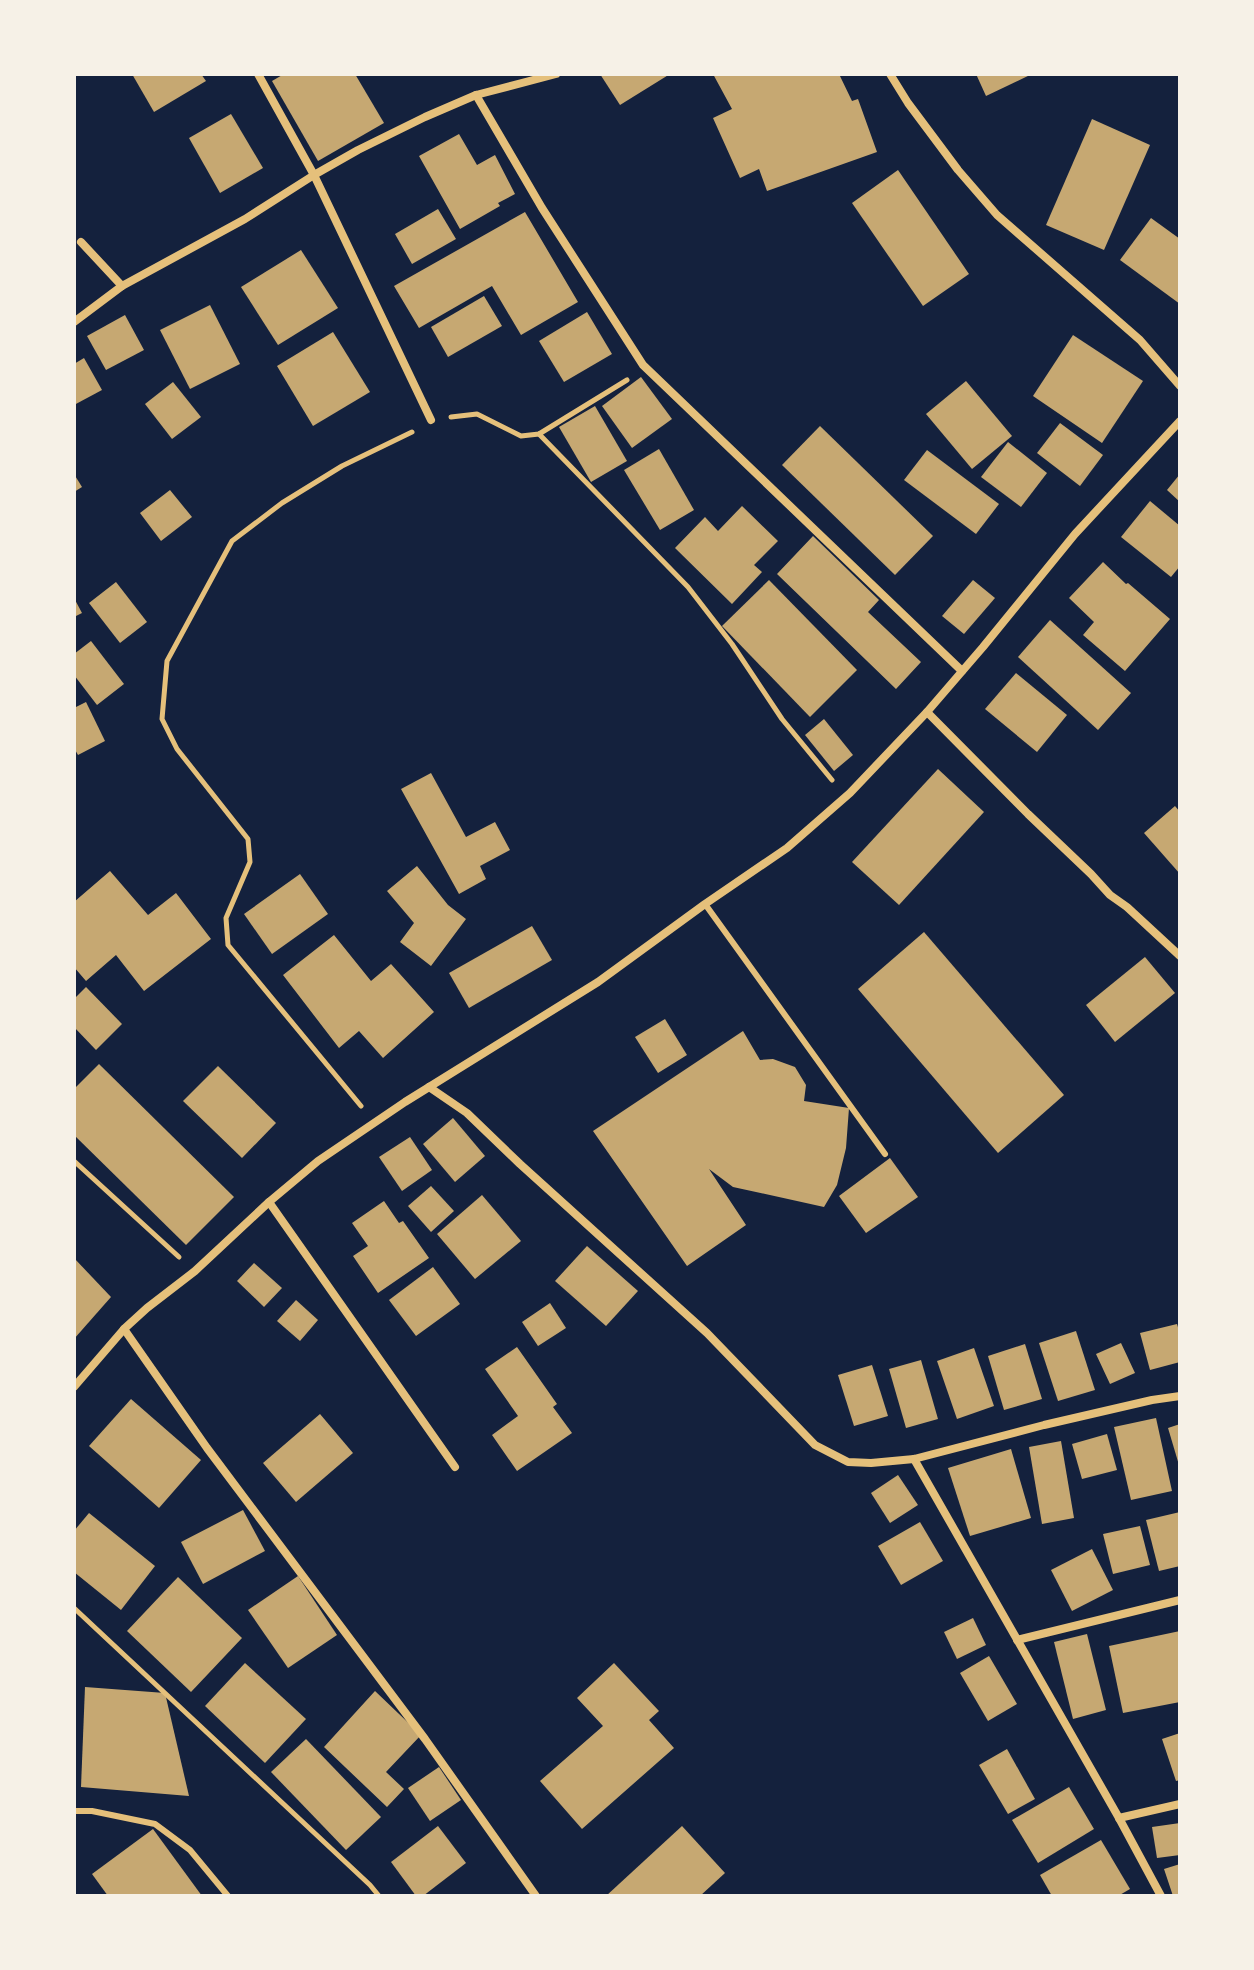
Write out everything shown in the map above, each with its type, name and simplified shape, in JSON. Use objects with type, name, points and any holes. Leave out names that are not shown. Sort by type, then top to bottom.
[{"type":"street","points":[[258,74],[314,175],[431,420]]},
{"type":"street","points":[[74,322],[122,286],[245,219],[358,150],[476,95],[556,74]]},
{"type":"street","points":[[890,74],[958,170],[997,215],[1140,340],[1180,386]]},
{"type":"street","points":[[476,95],[542,208],[643,365],[962,671]]},
{"type":"street","points":[[81,242],[122,286]]},
{"type":"street","points":[[74,1387],[124,1329],[195,1271],[318,1161],[374,1122],[598,982],[787,848],[850,793],[927,712],[1075,534],[1180,421]]},
{"type":"street","points":[[927,712],[1110,895],[1180,956]]},
{"type":"street","points":[[429,1087],[467,1113],[707,1333],[815,1445],[848,1462],[914,1459],[1044,1425],[1180,1396]]},
{"type":"street","points":[[269,1202],[455,1467]]},
{"type":"street","points":[[124,1329],[207,1448],[425,1739],[536,1896]]},
{"type":"street","points":[[914,1459],[1161,1896]]},
{"type":"street","points":[[1017,1640],[1180,1600]]},
{"type":"street","points":[[1119,1818],[1180,1804]]},
{"type":"lane","points":[[705,904],[885,1154]]},
{"type":"lane","points":[[74,1811],[92,1811],[155,1824],[190,1850],[228,1896]]},
{"type":"path","points":[[374,1122],[228,945],[226,918],[250,862],[248,839],[177,749],[162,719],[167,661],[232,541],[282,503],[342,466],[404,437],[431,420],[477,414],[521,436],[539,434],[626,382],[643,365]]},
{"type":"path","points":[[539,434],[688,587],[732,644],[782,719],[836,784],[850,793]]},
{"type":"path","points":[[74,1161],[195,1271]]},
{"type":"path","points":[[74,1608],[379,1896]]},
{"type":"building","points":[[132,74],[201,74],[206,81],[154,112]]},
{"type":"building","points":[[284,74],[355,74],[384,123],[318,161],[272,81]]},
{"type":"building","points":[[600,74],[670,74],[620,105]]},
{"type":"building","points":[[713,74],[839,74],[852,101],[858,99],[877,152],[767,191],[759,169],[740,178],[713,118],[732,109]]},
{"type":"building","points":[[976,74],[1032,74],[986,96]]},
{"type":"building","points":[[231,114],[263,168],[220,193],[189,138]]},
{"type":"building","points":[[1092,119],[1150,145],[1104,250],[1046,225]]},
{"type":"building","points":[[459,134],[477,165],[495,155],[515,194],[460,229],[419,156]]},
{"type":"building","points":[[898,170],[969,274],[923,306],[852,203]]},
{"type":"building","points":[[438,209],[456,239],[412,264],[395,234]]},
{"type":"building","points":[[525,212],[578,302],[521,335],[492,286],[419,328],[394,286]]},
{"type":"building","points":[[1151,218],[1180,239],[1180,304],[1120,260]]},
{"type":"building","points":[[301,250],[338,308],[278,345],[241,287]]},
{"type":"building","points":[[484,296],[502,326],[448,357],[431,327]]},
{"type":"building","points":[[210,305],[240,364],[190,389],[160,330]]},
{"type":"building","points":[[587,312],[612,354],[564,382],[539,341]]},
{"type":"building","points":[[125,315],[144,350],[106,370],[87,336]]},
{"type":"building","points":[[333,332],[370,392],[313,426],[277,366]]},
{"type":"building","points":[[1073,335],[1143,381],[1102,443],[1033,396]]},
{"type":"building","points":[[84,358],[102,390],[74,405],[74,364]]},
{"type":"building","points":[[641,377],[672,419],[632,448],[602,406]]},
{"type":"building","points":[[966,381],[1012,436],[972,469],[926,414]]},
{"type":"building","points":[[173,382],[201,417],[172,439],[145,404]]},
{"type":"building","points":[[595,406],[627,461],[591,482],[559,427]]},
{"type":"building","points":[[1060,423],[1103,455],[1080,486],[1037,453]]},
{"type":"building","points":[[820,426],[933,536],[895,575],[782,465]]},
{"type":"building","points":[[1008,442],[1047,473],[1021,507],[981,477]]},
{"type":"building","points":[[659,449],[694,510],[660,530],[624,470]]},
{"type":"building","points":[[927,450],[999,504],[976,534],[904,480]]},
{"type":"building","points":[[74,474],[82,487],[74,492]]},
{"type":"building","points":[[1180,474],[1180,502],[1167,490]]},
{"type":"building","points":[[170,490],[192,517],[161,541],[140,513]]},
{"type":"building","points":[[1150,501],[1180,526],[1180,566],[1171,577],[1121,537]]},
{"type":"building","points":[[742,506],[778,541],[754,565],[762,572],[732,604],[675,548],[705,517],[718,531]]},
{"type":"building","points":[[813,536],[879,600],[868,612],[921,662],[896,689],[777,574]]},
{"type":"building","points":[[1103,562],[1170,619],[1125,671],[1083,635],[1094,622],[1069,598]]},
{"type":"building","points":[[769,580],[857,670],[810,717],[722,626]]},
{"type":"building","points":[[973,580],[995,598],[964,634],[942,616]]},
{"type":"building","points":[[116,582],[147,622],[120,643],[89,603]]},
{"type":"building","points":[[74,598],[82,613],[74,617]]},
{"type":"building","points":[[1050,620],[1131,693],[1098,730],[1018,657]]},
{"type":"building","points":[[91,641],[124,684],[97,705],[74,675],[74,654]]},
{"type":"building","points":[[1016,673],[1067,715],[1037,752],[985,709]]},
{"type":"building","points":[[86,702],[105,741],[78,755],[74,748],[74,708]]},
{"type":"building","points":[[824,719],[853,755],[834,771],[805,735]]},
{"type":"building","points":[[938,769],[984,812],[899,905],[852,862]]},
{"type":"building","points":[[431,773],[466,837],[495,822],[510,850],[480,866],[486,879],[459,894],[401,789]]},
{"type":"building","points":[[1175,806],[1180,812],[1180,874],[1144,833]]},
{"type":"building","points":[[417,866],[448,905],[466,919],[431,966],[400,942],[414,923],[387,891]]},
{"type":"building","points":[[110,871],[148,915],[176,893],[211,939],[144,991],[116,955],[86,981],[74,967],[74,902]]},
{"type":"building","points":[[300,874],[328,914],[272,954],[244,914]]},
{"type":"building","points":[[532,926],[552,960],[469,1008],[449,973]]},
{"type":"building","points":[[924,932],[1064,1095],[998,1153],[858,989]]},
{"type":"building","points":[[334,935],[371,981],[391,964],[434,1012],[383,1058],[359,1031],[339,1048],[283,975]]},
{"type":"building","points":[[1145,957],[1175,993],[1115,1042],[1086,1005]]},
{"type":"building","points":[[86,987],[122,1024],[96,1050],[74,1027],[74,999]]},
{"type":"building","points":[[665,1019],[687,1055],[658,1073],[635,1037]]},
{"type":"building","points":[[743,1031],[760,1060],[773,1059],[795,1067],[806,1085],[804,1101],[849,1108],[846,1148],[837,1185],[824,1207],[733,1187],[709,1169],[746,1225],[687,1266],[593,1131]]},
{"type":"building","points":[[99,1064],[234,1197],[186,1245],[74,1135],[74,1089]]},
{"type":"building","points":[[218,1066],[276,1123],[242,1158],[183,1101]]},
{"type":"building","points":[[453,1118],[485,1156],[455,1182],[423,1144]]},
{"type":"building","points":[[410,1137],[432,1170],[402,1191],[379,1157]]},
{"type":"building","points":[[890,1158],[918,1197],[866,1233],[839,1196]]},
{"type":"building","points":[[431,1186],[454,1211],[431,1232],[408,1206]]},
{"type":"building","points":[[482,1195],[521,1241],[475,1279],[437,1234]]},
{"type":"building","points":[[384,1201],[399,1223],[403,1221],[429,1258],[378,1293],[353,1256],[368,1246],[352,1223]]},
{"type":"building","points":[[587,1246],[638,1291],[606,1326],[555,1281]]},
{"type":"building","points":[[74,1258],[111,1297],[74,1339]]},
{"type":"building","points":[[254,1263],[282,1288],[264,1307],[237,1281]]},
{"type":"building","points":[[433,1267],[460,1304],[416,1336],[389,1300]]},
{"type":"building","points":[[296,1300],[318,1320],[300,1341],[277,1321]]},
{"type":"building","points":[[550,1303],[566,1328],[538,1346],[522,1322]]},
{"type":"building","points":[[1177,1324],[1180,1362],[1150,1370],[1140,1333]]},
{"type":"building","points":[[1076,1331],[1095,1390],[1058,1401],[1039,1343]]},
{"type":"building","points":[[1121,1343],[1135,1373],[1110,1384],[1096,1354]]},
{"type":"building","points":[[1025,1344],[1042,1399],[1004,1410],[988,1356]]},
{"type":"building","points":[[517,1347],[557,1404],[553,1407],[572,1433],[517,1471],[492,1435],[518,1416],[485,1369]]},
{"type":"building","points":[[974,1348],[994,1406],[957,1419],[937,1361]]},
{"type":"building","points":[[921,1360],[938,1419],[906,1428],[889,1369]]},
{"type":"building","points":[[872,1365],[888,1416],[854,1426],[838,1375]]},
{"type":"building","points":[[131,1399],[201,1460],[159,1508],[89,1446]]},
{"type":"building","points":[[320,1414],[353,1453],[296,1502],[263,1463]]},
{"type":"building","points":[[1156,1418],[1172,1491],[1131,1500],[1114,1427]]},
{"type":"building","points":[[1180,1424],[1180,1464],[1179,1465],[1168,1428]]},
{"type":"building","points":[[1107,1434],[1117,1470],[1082,1479],[1072,1444]]},
{"type":"building","points":[[1061,1441],[1074,1518],[1042,1524],[1029,1447]]},
{"type":"building","points":[[1011,1449],[1031,1518],[970,1536],[948,1468]]},
{"type":"building","points":[[898,1475],[918,1505],[890,1523],[871,1493]]},
{"type":"building","points":[[243,1510],[265,1551],[203,1584],[181,1542]]},
{"type":"building","points":[[1180,1512],[1180,1566],[1159,1571],[1146,1520]]},
{"type":"building","points":[[89,1513],[155,1566],[121,1610],[74,1572],[74,1531]]},
{"type":"building","points":[[920,1522],[943,1561],[901,1585],[878,1546]]},
{"type":"building","points":[[1140,1526],[1150,1565],[1113,1574],[1103,1534]]},
{"type":"building","points":[[1092,1549],[1113,1590],[1072,1611],[1051,1570]]},
{"type":"building","points":[[298,1576],[337,1635],[288,1668],[248,1610]]},
{"type":"building","points":[[178,1577],[242,1638],[191,1692],[127,1631]]},
{"type":"building","points":[[973,1618],[986,1645],[957,1659],[944,1632]]},
{"type":"building","points":[[1180,1631],[1180,1702],[1123,1713],[1109,1646]]},
{"type":"building","points":[[1087,1634],[1106,1710],[1073,1719],[1054,1642]]},
{"type":"building","points":[[989,1656],[1017,1704],[988,1721],[960,1673]]},
{"type":"building","points":[[245,1663],[306,1719],[265,1763],[205,1706]]},
{"type":"building","points":[[614,1663],[659,1711],[649,1720],[674,1748],[582,1829],[540,1781],[603,1726],[577,1698]]},
{"type":"building","points":[[85,1687],[165,1693],[189,1796],[81,1787]]},
{"type":"building","points":[[375,1691],[421,1735],[386,1772],[404,1789],[387,1807],[324,1747]]},
{"type":"building","points":[[1180,1733],[1180,1780],[1176,1781],[1162,1739]]},
{"type":"building","points":[[306,1739],[381,1817],[346,1850],[271,1772]]},
{"type":"building","points":[[1007,1749],[1035,1799],[1008,1814],[979,1765]]},
{"type":"building","points":[[439,1767],[461,1800],[430,1821],[408,1788]]},
{"type":"building","points":[[1069,1787],[1094,1829],[1038,1863],[1012,1820]]},
{"type":"building","points":[[1180,1823],[1180,1855],[1157,1858],[1152,1827]]},
{"type":"building","points":[[438,1826],[466,1863],[423,1896],[416,1896],[391,1862]]},
{"type":"building","points":[[682,1826],[725,1873],[700,1896],[606,1896]]},
{"type":"building","points":[[153,1829],[202,1896],[108,1896],[92,1874]]},
{"type":"building","points":[[1101,1840],[1130,1889],[1118,1896],[1052,1896],[1040,1875]]},
{"type":"building","points":[[1180,1864],[1180,1896],[1173,1896],[1164,1869]]}]
